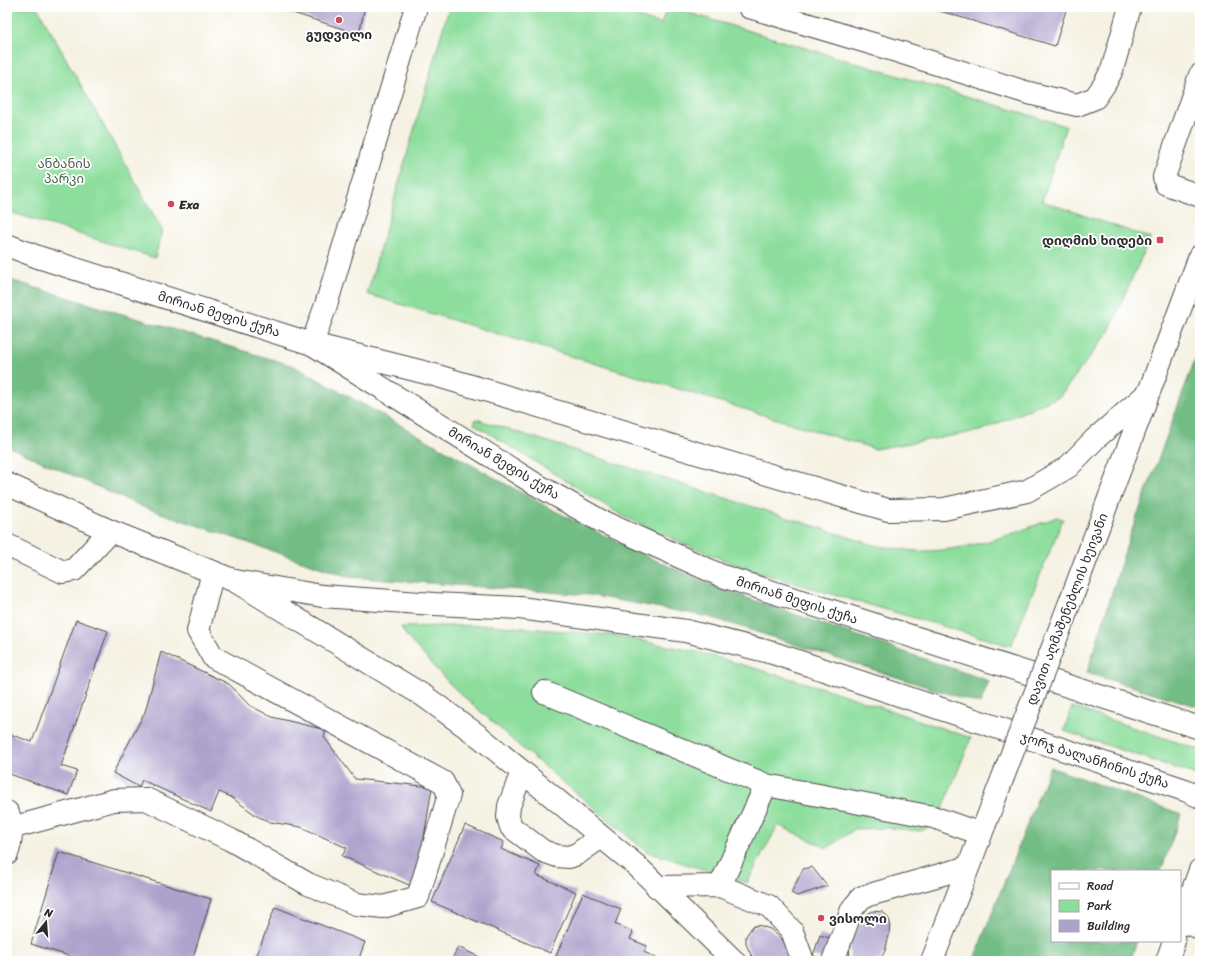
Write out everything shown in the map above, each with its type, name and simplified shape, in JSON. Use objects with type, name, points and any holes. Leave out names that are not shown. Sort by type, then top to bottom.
[{"type":"main road","points":[[416,7],[326,305],[312,344],[431,374],[888,510],[944,509],[1027,491],[1068,467],[1095,439],[1149,392]]},
{"type":"main road","points":[[750,7],[890,49],[1025,92],[1077,105],[1095,98],[1112,70],[1130,7]]},
{"type":"main road","points":[[1200,75],[1195,105],[1164,177],[1166,184],[1200,196]]},
{"type":"main road","name":"მირიან მეფის ქუჩა","points":[[7,245],[38,257],[312,344],[532,482],[608,524],[722,576],[1200,728]]},
{"type":"main road","points":[[7,252],[38,257]]},
{"type":"main road","name":"დავით აღმაშენებლის ხეივანი","points":[[932,961],[1072,597],[1200,256]]},
{"type":"main road","points":[[7,484],[110,531],[235,581],[424,696],[480,737],[637,866],[734,961]]},
{"type":"main road","points":[[7,545],[63,572],[74,570],[110,531]]},
{"type":"main road","points":[[7,854],[9,848],[9,820],[114,800],[146,799],[231,840],[308,884],[356,904],[383,907],[418,896],[449,795],[443,782],[213,657],[198,631],[213,572]]},
{"type":"main road","name":"ჯორჯ ბალანჩინის ქუჩა","points":[[235,581],[322,596],[434,604],[520,608],[686,631],[773,653],[1185,790],[1200,797]]},
{"type":"main road","points":[[544,692],[766,785],[933,817],[983,829]]},
{"type":"main road","points":[[522,772],[509,806],[508,817],[511,827],[543,851],[557,856],[569,857],[577,854],[601,837]]},
{"type":"main road","points":[[720,886],[766,785]]},
{"type":"main road","points":[[833,961],[852,909],[862,897],[968,867]]},
{"type":"main road","points":[[1184,929],[1198,877]]},
{"type":"main road","points":[[657,887],[720,886],[769,906],[792,931],[803,961]]},
{"type":"main road","points":[[1167,961],[1177,942]]},
{"type":"green space","name":"ანბანის პარკი","points":[[7,7],[37,7],[162,230],[155,258],[7,211]]},
{"type":"green space","points":[[449,7],[605,7],[661,24],[667,7],[669,7],[1066,126],[1042,201],[1150,238],[1108,333],[1060,396],[980,431],[875,449],[367,294]]},
{"type":"green space","points":[[7,279],[294,366],[549,508],[641,554],[721,589],[989,681],[980,704],[710,617],[589,595],[349,577],[143,507],[7,446]]},
{"type":"green space","points":[[1200,346],[1200,707],[1087,673],[1128,541]]},
{"type":"green space","points":[[476,419],[877,546],[920,551],[960,548],[1009,535],[1057,517],[1063,519],[1011,646],[749,570],[687,545],[626,518],[474,424]]},
{"type":"green space","points":[[489,625],[612,635],[698,652],[830,690],[971,738],[937,823],[921,831],[889,828],[855,829],[827,848],[778,825],[747,883],[647,852],[516,743],[452,686],[407,637],[401,627]]},
{"type":"green space","points":[[1072,707],[1200,750],[1200,776],[1064,731]]},
{"type":"green space","points":[[1050,767],[1181,814],[1161,870],[1051,870],[1051,942],[1137,942],[1130,961],[973,961]]},
{"type":"building","name":"გუდვილი","points":[[274,7],[365,7],[359,34]]},
{"type":"building","points":[[927,7],[1067,7],[1055,46]]},
{"type":"building","points":[[76,620],[108,631],[61,766],[77,771],[68,795],[7,773],[7,733],[32,742]]},
{"type":"building","points":[[161,652],[229,684],[249,705],[272,717],[326,730],[324,737],[355,779],[432,787],[416,888],[342,856],[347,848],[301,827],[270,822],[257,816],[231,797],[219,792],[211,812],[142,780],[139,787],[113,773],[145,712]]},
{"type":"building","points":[[465,825],[504,842],[501,849],[540,866],[536,875],[576,892],[550,953],[432,902]]},
{"type":"building","points":[[59,852],[211,899],[192,961],[85,961],[31,944]]},
{"type":"building","points":[[812,867],[827,886],[797,896],[791,893],[803,869]]},
{"type":"building","points":[[583,893],[621,909],[615,924],[633,932],[630,939],[647,946],[644,952],[661,961],[567,961],[556,956]]},
{"type":"building","points":[[275,907],[365,942],[358,961],[255,960]]},
{"type":"building","points":[[872,911],[883,912],[890,922],[889,935],[885,951],[879,961],[850,961],[849,943],[855,929],[865,916]]},
{"type":"building","points":[[758,925],[770,929],[781,938],[787,945],[794,961],[754,961],[746,944],[746,936],[752,927]]},
{"type":"building","points":[[820,935],[832,939],[825,959],[813,956]]},
{"type":"building","points":[[458,947],[488,961],[451,961]]},
{"type":"place","name":"გუდვილი","points":[[339,20]]},
{"type":"place","name":"Exa","points":[[171,204]]},
{"type":"place","name":"დიღმის ხიდები","points":[[1160,240]]},
{"type":"place","name":"ვისოლი","points":[[821,918]]}]
